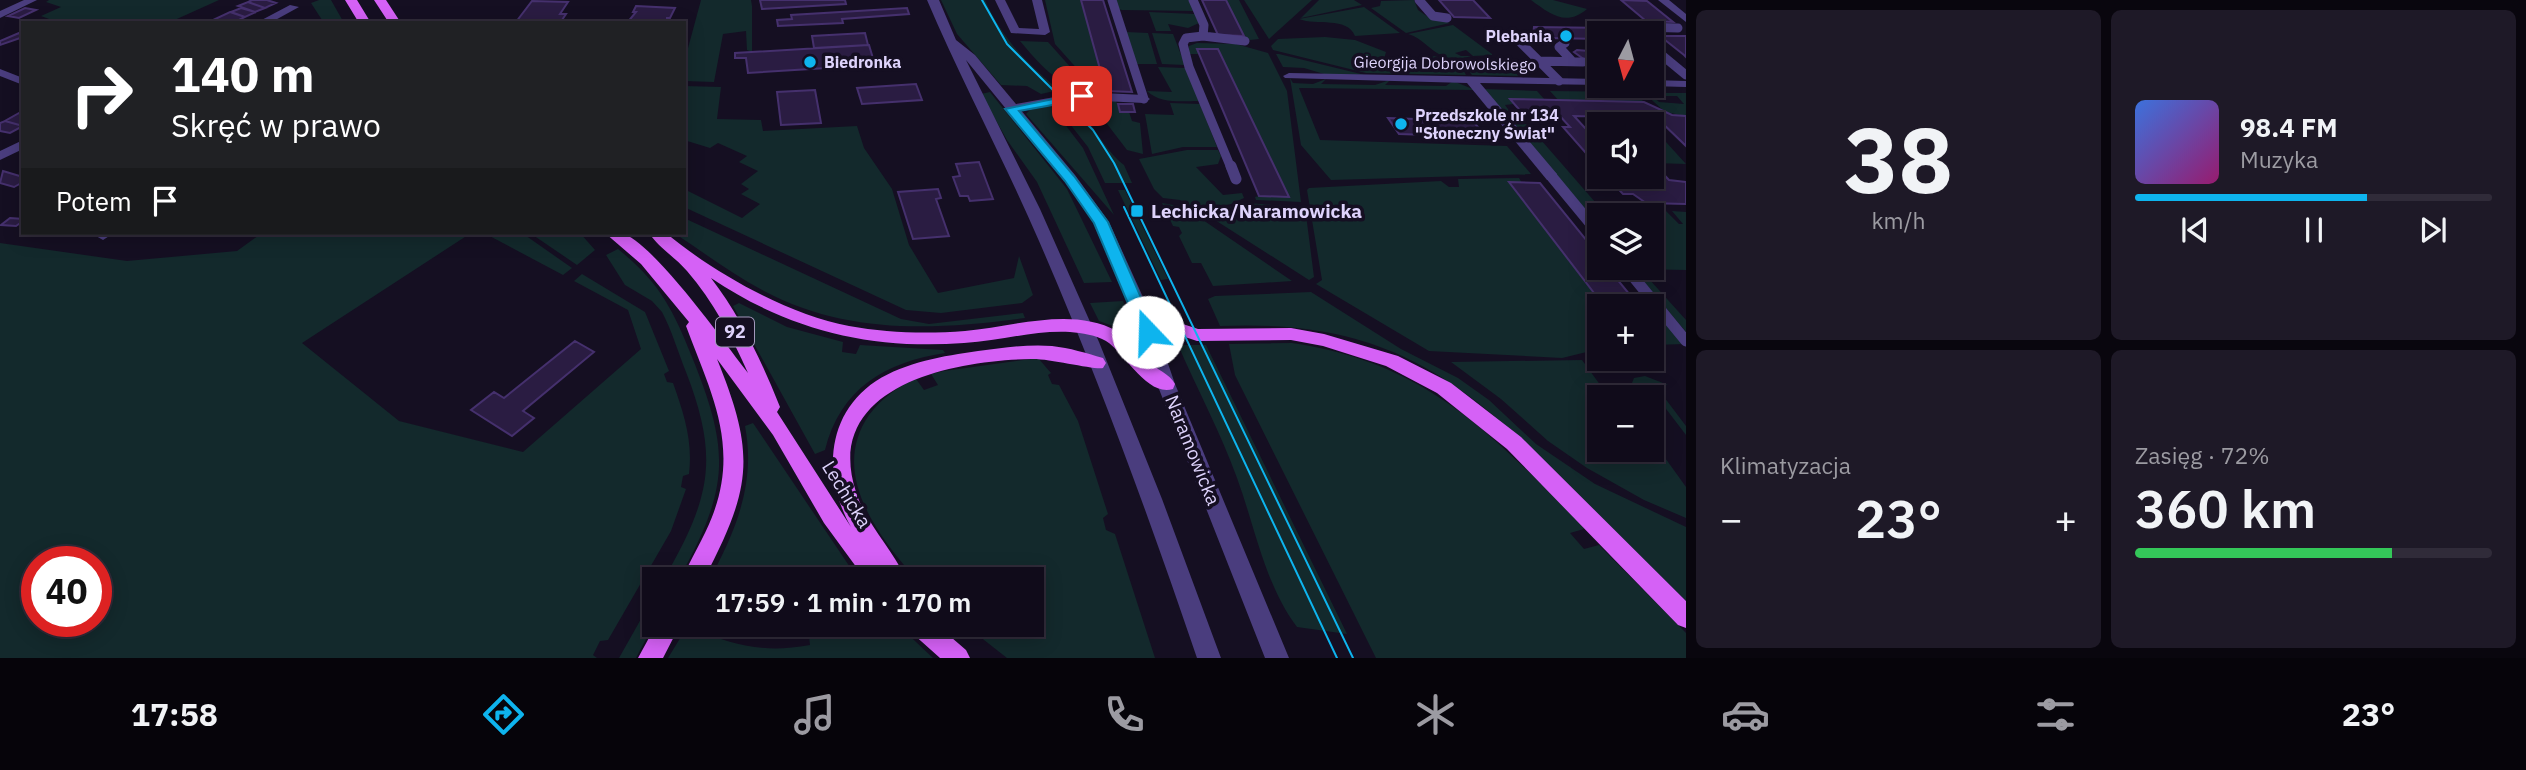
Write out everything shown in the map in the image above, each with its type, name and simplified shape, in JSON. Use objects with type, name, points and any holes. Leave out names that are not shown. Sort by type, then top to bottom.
[{"type":"main road","points":[[351,0],[364,21]]},
{"type":"main road","points":[[380,0],[394,21]]},
{"type":"main road","name":"Lechicka","points":[[615,235],[647,260],[689,310],[780,430],[831,517],[869,567]]},
{"type":"main road","name":"Lechicka","points":[[660,235],[673,245],[722,309],[761,381],[780,430]]},
{"type":"main road","points":[[673,245],[744,292],[782,312],[856,333],[941,338],[1035,328],[1082,328],[1104,333],[1119,342],[1139,364],[1166,384]]},
{"type":"main road","points":[[689,310],[729,424],[735,452],[733,485],[723,518],[699,567]]},
{"type":"main road","points":[[1143,317],[1197,335],[1279,334],[1324,340],[1392,361],[1444,388],[1514,443],[1686,617]]},
{"type":"main road","points":[[888,567],[849,500],[842,478],[841,456],[846,435],[855,414],[870,395],[903,374],[967,359],[1043,350],[1072,354],[1097,363]]},
{"type":"main road","points":[[650,658],[661,637]]},
{"type":"main road","points":[[934,637],[958,658]]},
{"type":"street","points":[[0,15],[32,0]]},
{"type":"street","name":"Naramowicka","points":[[933,0],[969,82],[1047,240],[1097,363],[1209,658]]},
{"type":"street","points":[[1000,0],[1015,32],[1045,32],[1037,0]]},
{"type":"street","points":[[1011,109],[1082,96],[1144,99],[1112,0]]},
{"type":"street","points":[[1193,0],[1204,25],[1203,37]]},
{"type":"street","points":[[1419,0],[1433,16],[1447,18]]},
{"type":"street","points":[[1662,0],[1686,19]]},
{"type":"street","points":[[265,21],[294,7]]},
{"type":"street","points":[[1664,28],[1678,28]]},
{"type":"street","points":[[1511,33],[1559,82]]},
{"type":"street","points":[[1236,180],[1189,67],[1183,44],[1186,38],[1203,37],[1245,41]]},
{"type":"street","name":"Naramowicka","points":[[952,41],[971,58],[1070,178],[1101,222],[1143,317],[1166,384],[1278,658]]},
{"type":"street","points":[[1565,43],[1559,47],[1578,62]]},
{"type":"street","points":[[1664,57],[1686,75]]},
{"type":"street","points":[[1538,61],[1578,62]]},
{"type":"street","points":[[0,72],[21,81]]},
{"type":"street","name":"Gieorgija Dobrowolskiego","points":[[1289,76],[1587,82]]},
{"type":"street","points":[[1471,80],[1587,219]]},
{"type":"street","points":[[1664,83],[1686,84]]},
{"type":"street","points":[[0,156],[21,145]]},
{"type":"street","points":[[1636,280],[1686,341]]},
{"type":"green space","points":[[219,0],[172,21],[55,21],[41,16],[61,7],[46,2]]},
{"type":"green space","points":[[331,0],[343,21],[323,21],[311,3]]},
{"type":"green space","points":[[701,0],[751,0],[752,52],[747,50],[746,31],[723,34],[714,82],[686,81],[686,56]]},
{"type":"green space","points":[[941,0],[985,0],[1016,50],[1059,90],[1041,94],[1027,86],[1001,85],[957,34]]},
{"type":"green space","points":[[1045,0],[1081,0],[1106,91],[1097,91],[1055,44]]},
{"type":"green space","points":[[1116,0],[1189,0],[1194,11],[1122,10],[1118,9]]},
{"type":"green space","points":[[1226,0],[1239,0],[1259,39],[1250,40],[1243,34]]},
{"type":"green space","points":[[1244,0],[1312,0],[1269,39]]},
{"type":"green space","points":[[1319,0],[1354,0],[1362,5],[1301,18]]},
{"type":"green space","points":[[1414,0],[1418,10],[1428,17],[1450,23],[1406,33],[1371,8],[1380,6],[1381,1]]},
{"type":"green space","points":[[1531,0],[1553,0],[1587,9],[1565,18],[1552,14]]},
{"type":"green space","points":[[1364,7],[1400,33],[1355,36],[1345,26],[1299,19]]},
{"type":"green space","points":[[1149,12],[1195,14],[1199,23],[1188,28],[1168,24],[1171,31],[1156,31]]},
{"type":"green space","points":[[1453,25],[1492,55],[1473,56],[1466,50],[1455,53],[1471,56],[1450,58],[1408,34]]},
{"type":"green space","points":[[1126,32],[1148,33],[1157,64],[1136,64]]},
{"type":"green space","points":[[1152,33],[1173,34],[1185,65],[1162,64]]},
{"type":"green space","points":[[1325,37],[1355,40],[1386,52],[1384,59],[1402,70],[1432,72],[1438,67],[1432,57],[1434,56],[1460,64],[1466,75],[1366,73],[1273,50],[1271,46],[1278,39]]},
{"type":"green space","points":[[1020,41],[1048,42],[1090,89],[1080,89],[1060,80]]},
{"type":"green space","points":[[1197,43],[1236,44],[1268,53],[1287,91],[1301,202],[1256,200],[1255,197],[1259,196],[1289,197],[1218,50],[1198,49],[1199,54],[1189,54],[1189,46]]},
{"type":"green space","points":[[1276,54],[1365,75],[1324,74],[1304,68],[1283,67]]},
{"type":"green space","points":[[1498,59],[1522,76],[1472,75],[1467,69],[1473,60]]},
{"type":"green space","points":[[1158,67],[1185,68],[1199,101],[1165,100],[1147,91],[1172,92]]},
{"type":"green space","points":[[1290,78],[1293,83],[1313,84],[1326,79],[1321,84],[1375,85],[1390,80],[1385,85],[1446,86],[1453,81],[1475,90],[1299,88],[1320,140],[1507,146],[1531,174],[1331,180],[1301,145]]},
{"type":"green space","points":[[686,86],[721,87],[717,119],[761,120],[763,131],[857,126],[864,148],[892,189],[909,245],[938,293],[1014,278],[1019,256],[1033,295],[1022,303],[941,313],[906,310],[686,208],[686,190],[742,218],[760,204],[741,194],[749,189],[741,184],[758,171],[739,162],[747,156],[718,143],[710,148],[686,141]]},
{"type":"green space","points":[[1483,89],[1537,91],[1545,100],[1505,105],[1513,116],[1503,113]]},
{"type":"green space","points":[[1550,91],[1587,91],[1587,98],[1640,98],[1644,102],[1559,101]]},
{"type":"green space","points":[[990,92],[1067,189],[1112,282],[1084,283],[1037,182],[1007,140],[981,94]]},
{"type":"green space","points":[[1664,93],[1686,93],[1686,116],[1665,112],[1650,98],[1659,102],[1684,104],[1677,96],[1664,96]]},
{"type":"green space","points":[[1088,99],[1116,101],[1120,112],[1129,112],[1132,121],[1140,123],[1143,154],[1127,150]]},
{"type":"green space","points":[[1073,102],[1124,165],[1132,183],[1105,183],[1088,147],[1055,105]]},
{"type":"green space","points":[[1170,103],[1200,104],[1217,147],[1183,147],[1152,154],[1145,114],[1174,115]]},
{"type":"green space","points":[[1051,106],[1083,148],[1114,215],[1026,114],[1030,110]]},
{"type":"green space","points":[[1517,121],[1528,125],[1596,203],[1587,203],[1587,211],[1512,123]]},
{"type":"green space","points":[[1664,142],[1666,142],[1686,164],[1664,163]]},
{"type":"green space","points":[[1187,150],[1218,150],[1221,156],[1218,164],[1196,167],[1223,195],[1242,193],[1244,198],[1231,204],[1199,210],[1180,200],[1163,198],[1154,189],[1139,159]]},
{"type":"green space","points":[[1519,178],[1522,183],[1510,183],[1595,294],[1587,294],[1587,352],[1562,358],[1429,351],[1316,284],[1322,280],[1307,190],[1309,188],[1441,181],[1449,187],[1459,187],[1458,179]]},
{"type":"green space","points":[[1118,190],[1125,190],[1168,279],[1161,280]]},
{"type":"green space","points":[[1162,203],[1184,207],[1292,281],[1213,286],[1201,263],[1192,263],[1179,236],[1182,233],[1179,227],[1173,226]]},
{"type":"green space","points":[[1246,203],[1305,207],[1314,277],[1309,280],[1204,213]]},
{"type":"green space","points":[[1664,211],[1679,224],[1683,224],[1672,211],[1686,212],[1686,270],[1664,270]]},
{"type":"green space","points":[[686,219],[901,319],[929,324],[1023,313],[1025,318],[925,326],[859,322],[795,305],[764,291],[677,235],[686,235]]},
{"type":"green space","points":[[259,235],[468,235],[302,343],[399,421],[523,452],[641,349],[628,310],[574,281],[582,274],[645,312],[669,371],[664,374],[667,382],[673,383],[684,417],[690,450],[689,474],[683,476],[681,487],[686,489],[671,531],[650,567],[642,567],[642,581],[608,640],[600,641],[593,655],[597,658],[0,658],[0,243],[127,261],[237,251]]},
{"type":"green space","points":[[488,235],[525,235],[572,268],[563,275]]},
{"type":"green space","points":[[533,235],[582,235],[595,250],[577,265]]},
{"type":"green space","points":[[618,249],[644,273],[663,297],[692,357],[713,419],[719,470],[715,494],[708,519],[685,567],[671,567],[692,525],[705,478],[706,455],[697,403],[662,312],[652,301],[625,285],[606,255]]},
{"type":"green space","points":[[1642,280],[1650,280],[1663,294],[1654,294]]},
{"type":"green space","points":[[1311,292],[1401,349],[1458,378],[1489,400],[1536,444],[1595,484],[1686,527],[1686,601],[1529,446],[1453,385],[1414,362],[1373,344],[1328,332],[1277,326],[1220,326],[1208,299],[1215,296]]},
{"type":"green space","points":[[1664,296],[1686,320],[1686,332],[1664,306]]},
{"type":"green space","points":[[1123,301],[1135,334],[1099,321],[1090,303]]},
{"type":"green space","points":[[739,303],[787,327],[843,342],[842,352],[856,354],[860,345],[943,350],[945,353],[903,363],[868,382],[842,410],[825,450],[815,454],[733,306]]},
{"type":"green space","points":[[1664,323],[1668,324],[1685,344],[1664,345]]},
{"type":"green space","points":[[1292,343],[1339,353],[1381,367],[1419,385],[1453,406],[1516,460],[1581,524],[1584,529],[1570,533],[1584,549],[1599,545],[1686,633],[1686,658],[1376,658],[1235,375],[1229,344]]},
{"type":"green space","points":[[1178,345],[1206,345],[1347,634],[1297,627],[1286,611],[1262,555],[1231,461]]},
{"type":"green space","points":[[1038,358],[1051,373],[1048,375],[1052,384],[1059,385],[1078,421],[1108,514],[1103,518],[1106,530],[1115,534],[1155,658],[1007,658],[980,637],[1044,637],[1044,567],[905,567],[887,543],[863,503],[856,481],[854,459],[858,437],[869,415],[884,398],[916,379],[924,390],[938,385],[931,374]]},
{"type":"green space","points":[[1582,360],[1587,371],[1590,371],[1600,385],[1587,385],[1587,462],[1664,462],[1664,456],[1686,487],[1686,518],[1644,500],[1587,468],[1548,441],[1501,399],[1451,362]]},
{"type":"green space","points":[[1645,376],[1668,385],[1632,383],[1634,378]]},
{"type":"green space","points":[[1664,397],[1686,426],[1686,435],[1664,406]]},
{"type":"green space","points":[[753,423],[850,567],[716,567],[735,524],[746,487],[748,447],[745,426]]},
{"type":"green space","points":[[642,617],[642,637],[647,637],[636,658],[619,658]]},
{"type":"green space","points":[[681,637],[716,637],[761,648],[810,645],[809,637],[911,637],[933,658],[668,658]]},
{"type":"building","points":[[252,0],[276,3],[265,8],[248,2]]},
{"type":"building","points":[[760,0],[845,0],[846,4],[762,9]]},
{"type":"building","points":[[1081,0],[1103,0],[1132,92],[1106,91]]},
{"type":"building","points":[[1202,0],[1226,0],[1244,36],[1218,35]]},
{"type":"building","points":[[1439,0],[1473,0],[1490,18],[1454,17]]},
{"type":"building","points":[[1621,0],[1647,1],[1673,22],[1646,21]]},
{"type":"building","points":[[532,1],[568,2],[560,14],[566,14],[561,21],[517,21]]},
{"type":"building","points":[[248,2],[265,8],[255,12],[238,6]]},
{"type":"building","points":[[636,6],[675,8],[667,21],[629,21],[636,12],[633,12]]},
{"type":"building","points":[[25,8],[36,10],[19,18],[8,16]]},
{"type":"building","points":[[241,8],[256,12],[245,17],[231,12]]},
{"type":"building","points":[[907,8],[909,14],[842,19],[843,23],[778,26],[777,20],[792,19],[791,15]]},
{"type":"building","points":[[230,12],[245,17],[237,21],[213,20]]},
{"type":"building","name":"Plebania","points":[[1534,27],[1587,28],[1587,39],[1549,38],[1548,44],[1532,44]]},
{"type":"building","points":[[19,33],[21,35],[21,38],[0,45],[0,41]]},
{"type":"building","points":[[865,33],[868,45],[814,48],[812,36]]},
{"type":"building","points":[[1664,36],[1686,36],[1686,57],[1664,39]]},
{"type":"building","name":"Biedronka","points":[[869,45],[875,65],[748,73],[746,58],[735,58],[735,53]]},
{"type":"building","points":[[1197,49],[1218,49],[1289,197],[1259,196]]},
{"type":"building","points":[[1587,51],[1587,62],[1574,52]]},
{"type":"building","points":[[916,84],[922,100],[862,104],[857,88]]},
{"type":"building","points":[[815,90],[821,123],[781,125],[777,92]]},
{"type":"building","points":[[1510,99],[1644,102],[1672,115],[1686,116],[1686,146],[1664,125],[1664,112],[1587,112],[1587,116],[1574,116],[1587,128],[1587,154],[1563,127],[1570,127],[1559,115],[1523,114]]},
{"type":"building","points":[[1118,104],[1133,104],[1135,112],[1120,112]]},
{"type":"building","points":[[19,113],[21,114],[21,125],[5,121]]},
{"type":"building","points":[[1388,118],[1473,121],[1486,137],[1399,134]]},
{"type":"building","points":[[5,121],[21,127],[10,133],[0,131],[0,123]]},
{"type":"building","points":[[979,162],[993,199],[970,201],[968,196],[960,196],[953,177],[960,176],[956,164]]},
{"type":"building","points":[[3,171],[21,176],[21,183],[14,187],[0,183]]},
{"type":"building","points":[[1664,175],[1669,180],[1686,182],[1686,204],[1646,203],[1633,194],[1623,194],[1618,189],[1664,189]]},
{"type":"building","points":[[1509,182],[1540,183],[1587,241],[1587,280],[1618,280],[1629,294],[1595,294]]},
{"type":"building","points":[[938,189],[941,198],[936,199],[949,236],[913,239],[898,192]]},
{"type":"building","points":[[10,218],[21,219],[16,226],[1,225]]},
{"type":"building","points":[[575,341],[594,352],[523,411],[534,418],[512,436],[471,410],[494,392],[504,398]]},
{"type":"tram line","points":[[982,0],[1007,44],[1093,130],[1114,163],[1353,658]]},
{"type":"tram line","points":[[1124,207],[1337,658]]},
{"type":"place","name":"Plebania","points":[[1566,36]]},
{"type":"place","name":"Biedronka","points":[[810,62]]},
{"type":"place","name":"Przedszkole nr 134 \"Słoneczny Świat\"","points":[[1401,124]]},
{"type":"place","name":"Lechicka/Naramowicka","points":[[1137,211]]},
{"type":"route","points":[[1082,96],[1011,109],[1070,178],[1101,222],[1148,332]]}]
